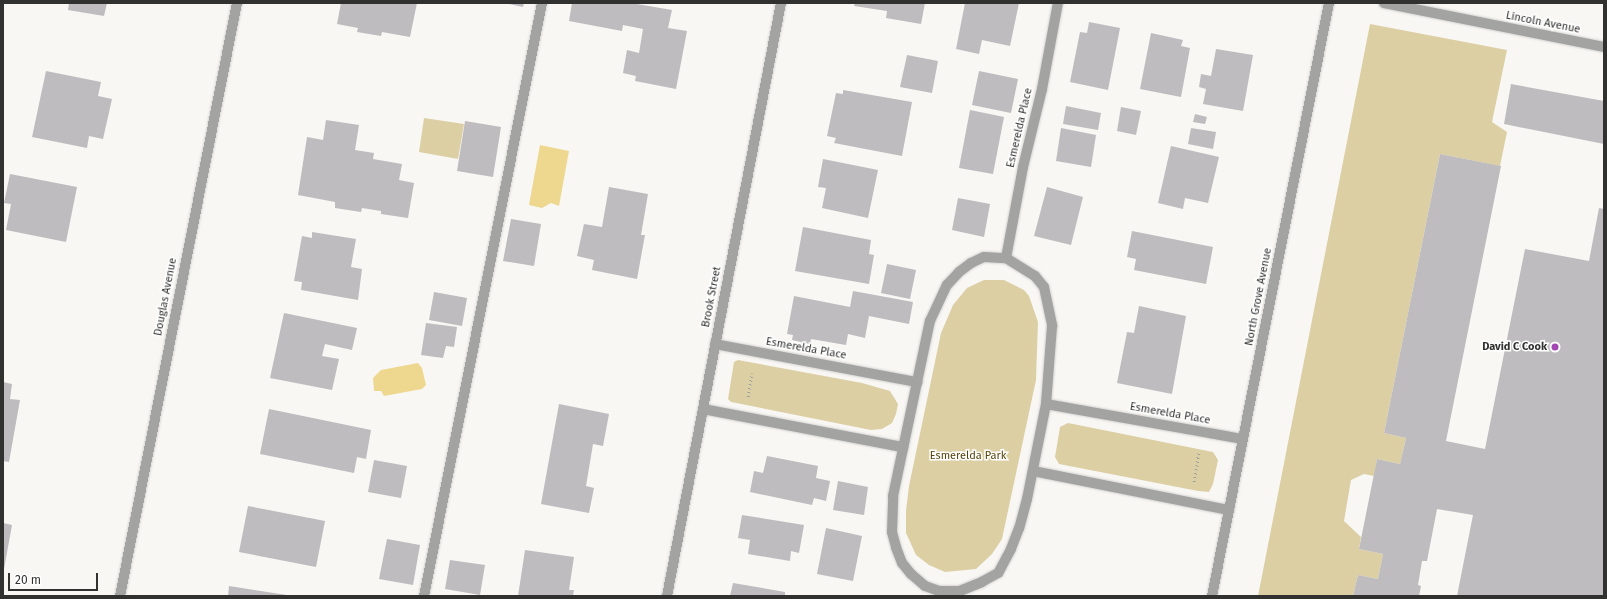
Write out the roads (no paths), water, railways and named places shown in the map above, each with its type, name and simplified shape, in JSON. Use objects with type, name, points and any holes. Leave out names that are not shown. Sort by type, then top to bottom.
[{"type":"street","name":"Douglas Avenue","points":[[120,596],[237,3]]},
{"type":"street","points":[[424,596],[542,3]]},
{"type":"street","name":"Brook Street","points":[[667,596],[781,3]]},
{"type":"street","name":"Esmerelda Place","points":[[1006,258],[1023,166],[1042,89],[1058,3]]},
{"type":"street","name":"North Grove Avenue","points":[[1212,596],[1329,3]]},
{"type":"street","name":"Lincoln Avenue","points":[[1384,3],[1604,47]]},
{"type":"street","points":[[984,257],[1006,258],[1035,276],[1044,287],[1052,326],[1046,404],[1033,471],[1019,528],[1011,549],[998,573],[982,582],[960,591],[939,593],[925,586],[911,574],[902,563],[892,532],[892,512],[916,382],[930,321],[947,285],[959,272],[971,263],[984,257]]},
{"type":"street","name":"Esmerelda Place","points":[[715,344],[916,382]]},
{"type":"street","name":"Esmerelda Place","points":[[1046,404],[1243,439]]},
{"type":"street","points":[[703,409],[903,447]]},
{"type":"street","points":[[1033,471],[1229,510]]},
{"type":"place","name":"David C Cook","points":[[1555,347]]},
{"type":"park label","name":"Esmerelda Park","points":[[968,456]]}]
